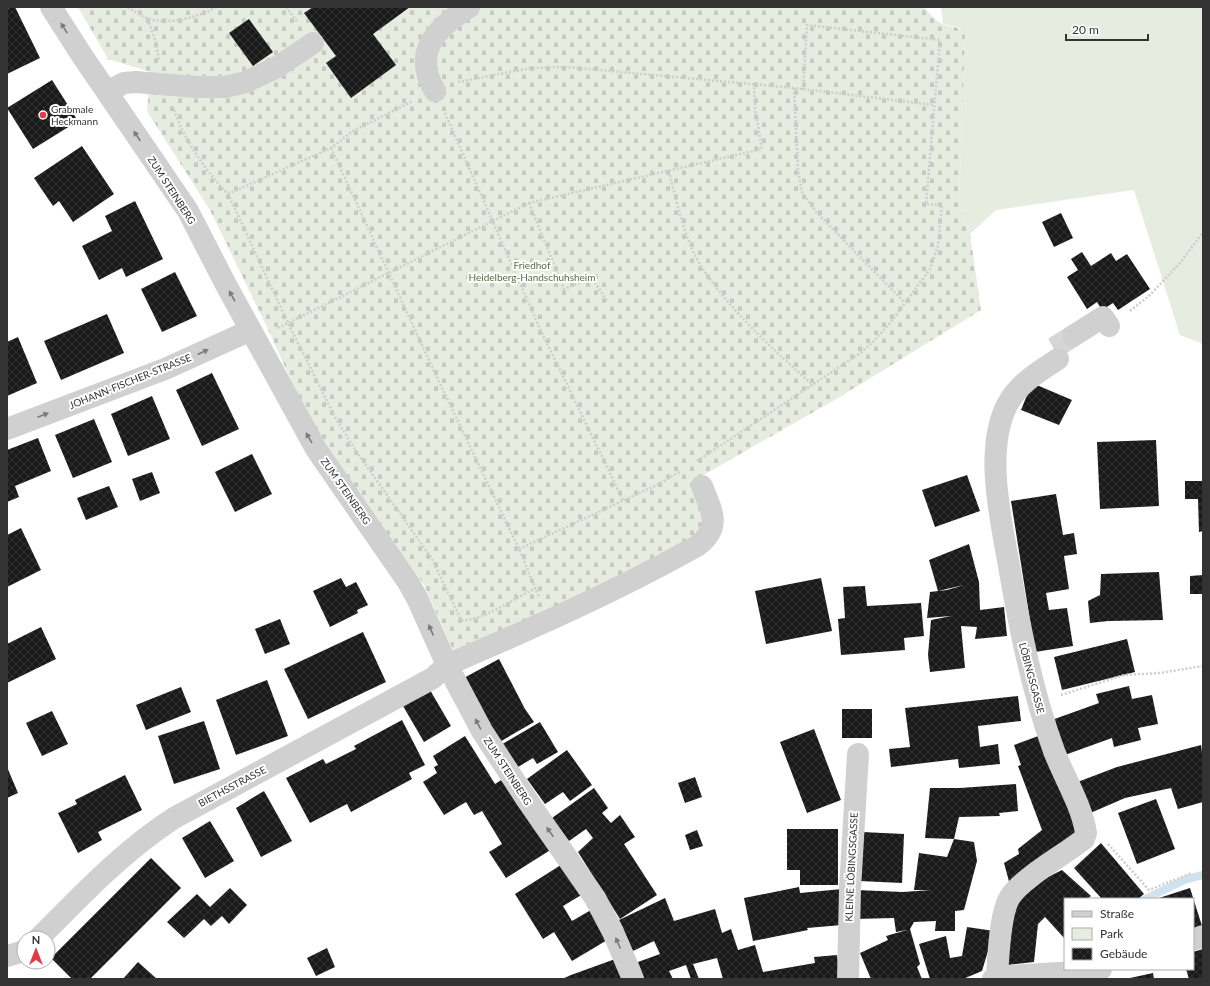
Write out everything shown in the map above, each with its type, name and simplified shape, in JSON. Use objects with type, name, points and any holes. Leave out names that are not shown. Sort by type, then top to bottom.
[{"type":"street","name":"ZUM STEINBERG","points":[[51,7],[188,211],[225,283],[316,449],[408,582],[446,665],[482,731],[527,800],[595,898],[613,932],[633,979]]},
{"type":"street","points":[[435,91],[429,79],[426,65],[430,45],[438,31],[446,22],[469,7]]},
{"type":"street","points":[[107,92],[124,83],[136,82],[196,87],[225,86],[246,82],[279,66],[308,36]]},
{"type":"street","points":[[1073,336],[1103,317],[1109,326]]},
{"type":"street","name":"JOHANN-FISCHER-STRASSE","points":[[7,429],[254,335]]},
{"type":"street","name":"LÖBINGSGASSE","points":[[1052,358],[1024,384],[1007,405],[998,439],[996,492],[1024,649],[1038,704],[1086,833]]},
{"type":"street","points":[[446,665],[549,621],[637,579],[705,540],[713,525],[712,514],[702,486]]},
{"type":"street","name":"BIETHSSTRASSE","points":[[47,930],[117,860],[153,832],[199,804],[433,678],[446,665]]},
{"type":"street","name":"KLEINE LÖBINGSGASSE","points":[[848,979],[850,889],[858,754]]},
{"type":"street","points":[[1086,833],[1084,838],[1020,885],[1009,897],[1004,912],[995,978],[1089,970]]},
{"type":"path","points":[[128,7],[148,19],[163,20],[193,17],[208,12],[216,7]]},
{"type":"path","points":[[286,7],[308,36]]},
{"type":"path","points":[[692,464],[860,354],[891,322],[920,285],[930,269],[938,246],[942,205],[926,204],[940,40],[808,26],[803,90]]},
{"type":"path","points":[[536,588],[480,617],[468,621],[461,620],[432,559],[356,451],[335,417],[288,323],[228,194],[331,148],[353,131],[450,83],[546,67],[614,71],[794,88],[934,105]]},
{"type":"path","points":[[254,335],[269,332],[288,323],[529,203],[762,149],[755,108],[754,85]]},
{"type":"path","points":[[794,88],[798,171],[802,192],[816,212],[905,303]]},
{"type":"path","points":[[435,91],[540,329],[623,500]]},
{"type":"path","points":[[331,148],[437,378],[519,549],[549,621]]},
{"type":"path","points":[[669,171],[691,247],[706,273],[745,320],[779,355],[813,385]]},
{"type":"path","points":[[529,203],[564,289],[592,278],[607,301]]},
{"type":"path","points":[[1148,296],[1181,262],[1203,232]]},
{"type":"path","points":[[519,549],[659,484],[684,469]]},
{"type":"path","points":[[1038,704],[1124,676],[1160,673],[1203,666]]},
{"type":"path","points":[[1086,833],[1105,840],[1149,890],[1192,873]]},
{"type":"green space","name":"Friedhof Heidelberg-Handschuhsheim","points":[[78,7],[925,8],[939,22],[962,31],[965,35],[959,204],[970,234],[981,310],[838,398],[693,481],[706,521],[698,537],[455,655],[424,585],[348,479],[303,407],[266,325],[210,210],[147,111],[151,72],[108,59]]},
{"type":"green space","points":[[941,7],[1203,7],[1203,344],[1180,335],[1134,190],[996,210],[970,234],[959,204],[965,35],[958,27],[943,24]]},
{"type":"building","points":[[15,7],[40,58],[7,74],[7,9]]},
{"type":"building","points":[[313,7],[410,7],[373,34],[396,65],[351,98],[326,63],[336,56],[304,13]]},
{"type":"building","points":[[249,19],[273,52],[253,66],[229,33]]},
{"type":"building","name":"Grabmale Heckmann","points":[[52,80],[78,121],[33,149],[7,108]]},
{"type":"building","points":[[82,146],[114,194],[73,222],[59,201],[53,206],[34,178]]},
{"type":"building","points":[[135,201],[163,259],[126,277],[122,268],[99,280],[82,246],[112,231],[105,216]]},
{"type":"building","points":[[1061,213],[1073,238],[1054,247],[1042,222]]},
{"type":"building","points":[[1082,252],[1091,266],[1111,253],[1116,261],[1127,254],[1150,289],[1118,310],[1113,303],[1102,310],[1097,302],[1087,309],[1067,277],[1078,270],[1071,259]]},
{"type":"building","points":[[175,272],[197,316],[162,332],[141,289]]},
{"type":"building","points":[[107,314],[124,353],[61,380],[44,341]]},
{"type":"building","points":[[1069,328],[1077,341],[1057,353],[1050,341]]},
{"type":"building","points":[[18,337],[37,383],[7,396],[7,342]]},
{"type":"building","points":[[212,373],[239,429],[202,446],[176,390]]},
{"type":"building","points":[[1032,383],[1072,400],[1059,425],[1021,410]]},
{"type":"building","points":[[152,396],[170,439],[128,456],[111,414]]},
{"type":"building","points":[[94,419],[112,462],[73,478],[55,435]]},
{"type":"building","points":[[38,438],[51,471],[15,486],[19,497],[7,502],[7,450]]},
{"type":"building","points":[[1156,440],[1159,506],[1100,509],[1097,442]]},
{"type":"building","points":[[252,454],[272,494],[235,512],[215,472]]},
{"type":"building","points":[[152,472],[160,493],[140,501],[132,479]]},
{"type":"building","points":[[967,475],[980,511],[935,527],[922,490]]},
{"type":"building","points":[[1185,481],[1203,481],[1203,531],[1199,532],[1198,499],[1185,499]]},
{"type":"building","points":[[109,486],[118,507],[86,520],[77,498]]},
{"type":"building","points":[[1056,494],[1063,535],[1074,533],[1077,554],[1064,556],[1069,589],[1046,593],[1049,610],[1067,608],[1073,646],[1035,652],[1011,501]]},
{"type":"building","points":[[21,528],[41,570],[7,587],[7,535]]},
{"type":"building","points":[[969,544],[979,582],[980,610],[1004,607],[1007,636],[975,639],[977,627],[961,626],[965,668],[930,672],[928,655],[931,620],[951,616],[927,618],[930,592],[938,591],[929,560]],"holes":[[[964,585],[947,590],[938,591]]]},
{"type":"building","points":[[1159,572],[1163,620],[1108,621],[1090,623],[1088,601],[1100,595],[1101,574]]},
{"type":"building","points":[[1203,575],[1203,594],[1190,594],[1190,576]]},
{"type":"building","points":[[341,578],[346,587],[356,582],[368,605],[357,610],[358,613],[330,627],[313,591]]},
{"type":"building","points":[[821,578],[832,631],[766,644],[755,591]]},
{"type":"building","points":[[865,586],[867,606],[921,603],[924,636],[904,638],[905,650],[841,655],[838,619],[845,618],[843,587]]},
{"type":"building","points":[[280,619],[290,644],[265,654],[255,629]]},
{"type":"building","points":[[41,627],[56,659],[7,683],[7,644]]},
{"type":"building","points":[[363,632],[386,682],[308,719],[284,669]]},
{"type":"building","points":[[1127,639],[1135,672],[1062,690],[1054,657]]},
{"type":"building","points":[[499,659],[525,709],[534,722],[496,744],[460,680]]},
{"type":"building","points":[[267,680],[288,736],[236,755],[216,700]]},
{"type":"building","points":[[1129,686],[1132,699],[1152,695],[1158,724],[1138,728],[1141,740],[1114,747],[1112,738],[1062,756],[1049,721],[1099,703],[1096,694]]},
{"type":"building","points":[[181,687],[191,712],[146,730],[136,705]]},
{"type":"building","points":[[430,690],[451,726],[424,742],[403,706]]},
{"type":"building","points":[[1018,696],[1021,721],[978,726],[980,747],[998,744],[1000,764],[959,768],[958,759],[891,767],[889,749],[910,747],[905,708]]},
{"type":"building","points":[[842,709],[872,709],[872,738],[842,738]]},
{"type":"building","points":[[52,711],[68,744],[42,756],[26,723]]},
{"type":"building","points":[[402,720],[425,765],[409,773],[412,779],[351,812],[347,804],[310,823],[286,778],[323,759],[326,764],[356,749],[354,746]]},
{"type":"building","points":[[204,721],[220,769],[174,784],[158,736]]},
{"type":"building","points":[[540,722],[558,752],[537,764],[533,758],[513,770],[499,746]]},
{"type":"building","points":[[814,729],[841,800],[807,813],[780,742]]},
{"type":"building","points":[[1041,735],[1079,835],[1010,885],[1004,863],[1019,854],[1018,849],[1042,830],[1018,766],[1021,765],[1014,745]]},
{"type":"building","points":[[465,736],[495,784],[506,777],[552,849],[506,878],[489,852],[502,844],[482,811],[474,815],[466,802],[444,815],[423,782],[437,773],[434,767],[438,765],[433,756]]},
{"type":"building","points":[[1201,745],[1203,759],[1203,802],[1178,809],[1171,788],[1125,798],[1088,814],[1075,783],[1117,767]]},
{"type":"building","points":[[567,750],[592,785],[570,801],[563,792],[545,804],[527,779]]},
{"type":"building","points":[[7,767],[18,793],[7,798]]},
{"type":"building","points":[[125,775],[142,810],[98,832],[102,840],[78,853],[58,813],[77,804],[75,800]]},
{"type":"building","points":[[695,777],[702,797],[685,803],[678,783]]},
{"type":"building","points":[[1016,784],[1018,811],[999,813],[1000,816],[959,817],[954,839],[925,838],[930,788],[960,788]]},
{"type":"building","points":[[594,788],[608,808],[602,813],[611,823],[620,815],[635,837],[624,844],[657,895],[620,919],[578,852],[593,838],[586,829],[569,841],[552,818]]},
{"type":"building","points":[[264,791],[292,841],[261,857],[236,808]]},
{"type":"building","points":[[1156,799],[1175,849],[1137,864],[1118,813]]},
{"type":"building","points":[[210,821],[234,861],[205,878],[182,838]]},
{"type":"building","points":[[787,829],[838,829],[838,885],[800,885],[800,870],[787,870]]},
{"type":"building","points":[[697,830],[703,846],[690,850],[685,835]]},
{"type":"building","points":[[862,832],[904,834],[902,883],[859,881]]},
{"type":"building","points":[[954,839],[974,842],[977,861],[964,910],[955,911],[955,931],[935,931],[936,921],[914,922],[910,929],[920,964],[917,967],[922,979],[871,979],[860,953],[888,940],[886,936],[907,930],[896,932],[894,918],[854,919],[856,890],[903,892],[931,890],[914,890],[919,853],[947,857]]},
{"type":"building","points":[[1101,843],[1144,894],[1139,898],[1101,898],[1074,868]]},
{"type":"building","points":[[151,858],[181,888],[90,979],[72,979],[56,963],[56,953]]},
{"type":"building","points":[[564,863],[583,894],[563,906],[572,921],[591,910],[609,939],[572,961],[554,932],[543,939],[515,894]]},
{"type":"building","points":[[1062,870],[1091,896],[1088,898],[1064,898],[1064,938],[1045,917],[1038,924],[1034,962],[1007,965],[1014,904],[1046,878]]},
{"type":"building","points":[[799,887],[800,893],[842,889],[842,925],[807,928],[808,930],[753,941],[744,898]]},
{"type":"building","points":[[230,888],[247,905],[229,924],[222,916],[211,926],[204,919],[184,938],[167,922],[197,894],[210,907]]},
{"type":"building","points":[[1190,888],[1193,898],[1159,898]]},
{"type":"building","points":[[665,898],[674,921],[715,909],[722,933],[731,929],[738,950],[755,945],[763,972],[815,963],[814,957],[837,955],[840,979],[723,979],[717,958],[693,964],[699,979],[691,979],[686,965],[669,971],[673,979],[644,979],[638,962],[660,954],[654,941],[633,951],[619,920]]},
{"type":"building","points":[[1194,901],[1202,926],[1194,929]]},
{"type":"building","points":[[967,927],[994,931],[982,971],[963,979],[930,979],[919,944],[946,936],[950,958],[962,956]]},
{"type":"building","points":[[327,948],[335,967],[316,976],[307,958]]},
{"type":"building","points":[[1203,949],[1203,979],[1189,979],[1186,970],[1194,970],[1194,952]]},
{"type":"building","points":[[618,958],[627,979],[562,979],[571,975]]},
{"type":"building","points":[[138,962],[157,979],[123,979]]},
{"type":"building","points":[[1153,973],[1154,979],[1130,979],[1130,978]]},
{"type":"waterway","points":[[1147,898],[1187,879],[1203,875]]},
{"type":"tunnel","points":[[1054,348],[1073,336]]},
{"type":"place","name":"Grabmale Heckmann","points":[[43,115]]}]
